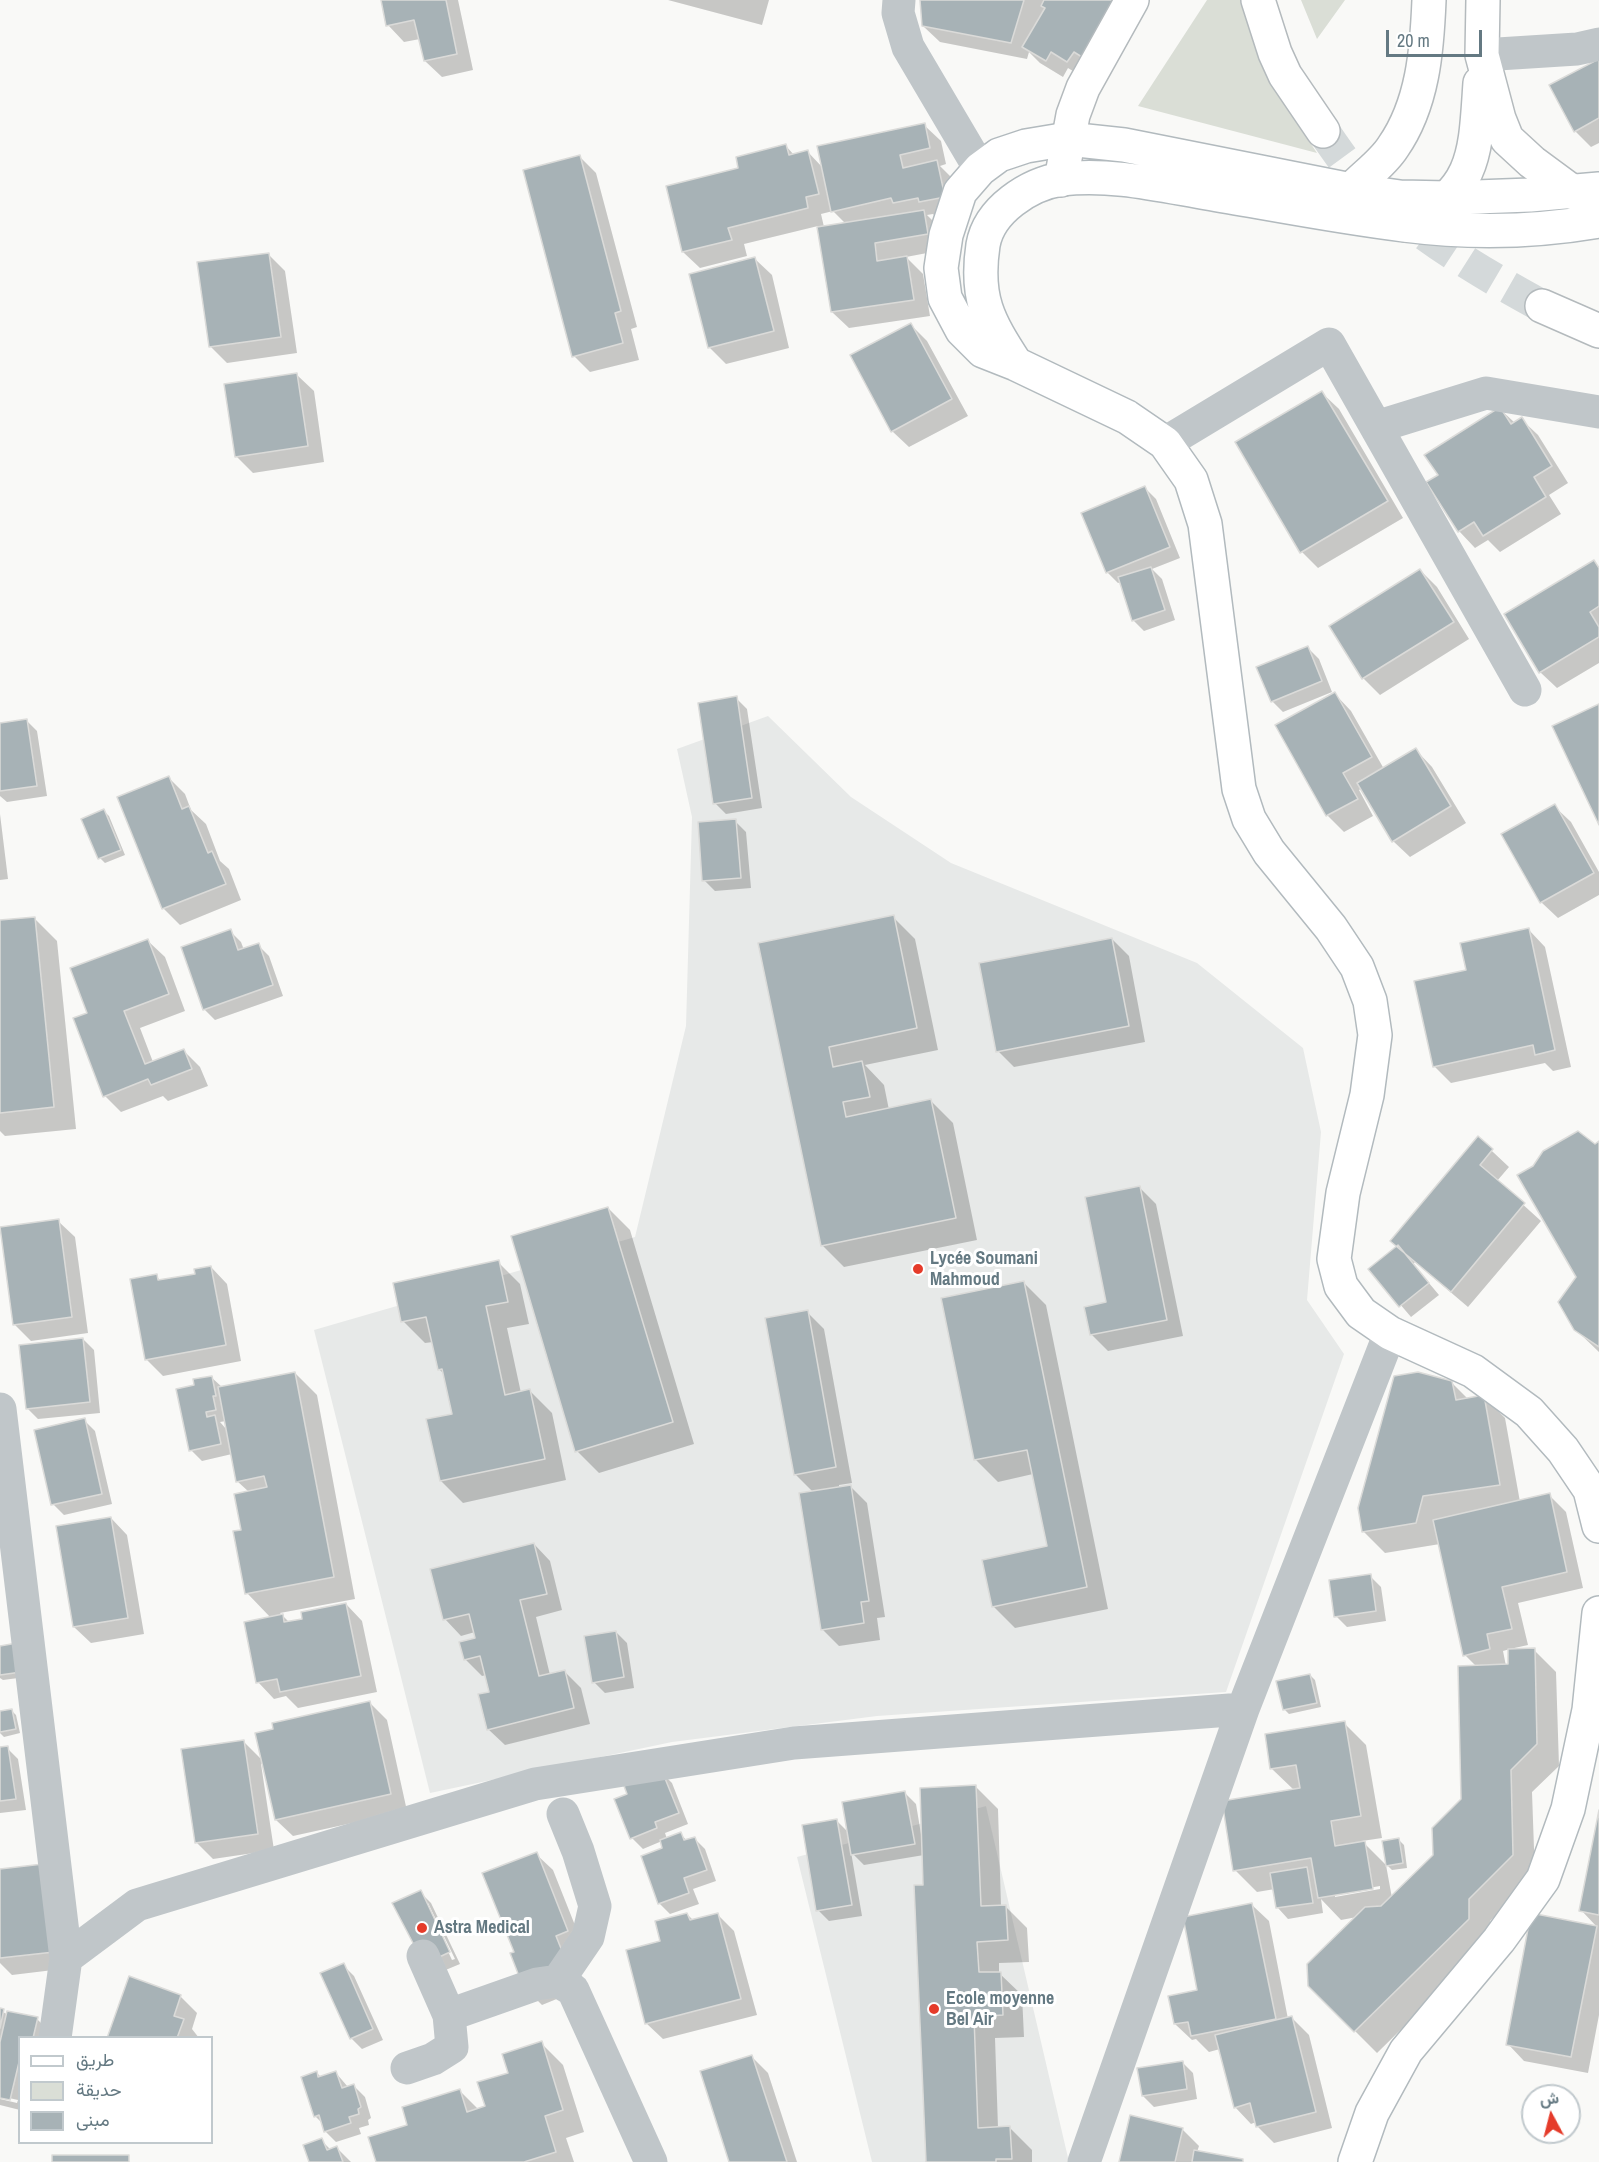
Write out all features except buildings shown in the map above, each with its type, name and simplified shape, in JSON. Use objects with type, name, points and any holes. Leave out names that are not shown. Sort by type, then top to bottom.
[{"type":"main road","points":[[1061,180],[1073,116],[1083,88],[1132,0]]},
{"type":"main road","points":[[1258,0],[1275,53],[1285,75],[1323,131]]},
{"type":"main road","points":[[1351,190],[1392,148],[1415,103],[1424,64],[1429,0]]},
{"type":"main road","points":[[1407,225],[1430,214],[1449,198],[1470,165],[1476,141],[1483,0]]},
{"type":"main road","points":[[1482,54],[1496,109],[1507,139],[1532,162],[1587,191]]},
{"type":"main road","points":[[1587,191],[1449,198],[1400,197],[1351,190],[1124,145],[1068,139],[1026,146],[999,155],[980,169],[960,192],[946,235],[941,268],[945,298],[962,330],[971,341],[983,351],[1016,364],[1127,417],[1165,443],[1191,480],[1205,524],[1239,789],[1249,819],[1269,852],[1331,928],[1356,967],[1370,1001],[1375,1035],[1366,1095],[1343,1193],[1334,1259],[1341,1286],[1361,1313],[1390,1333],[1473,1371],[1529,1412],[1563,1450],[1590,1490],[1599,1526]]},
{"type":"main road","points":[[1016,364],[992,327],[983,300],[981,260],[985,237],[995,219],[1014,199],[1036,187],[1061,180],[1140,181],[1341,216],[1407,225],[1478,230],[1599,221]]},
{"type":"main road","points":[[1542,306],[1599,331]]},
{"type":"main road","points":[[1355,2162],[1372,2113],[1406,2052],[1499,1940],[1542,1879],[1568,1809],[1589,1710],[1599,1614]]},
{"type":"street","points":[[899,0],[898,13],[908,47],[980,169]]},
{"type":"street","points":[[1482,54],[1577,49],[1599,44]]},
{"type":"street","points":[[1165,443],[1329,344],[1525,690]]},
{"type":"street","points":[[1376,427],[1486,393],[1599,412]]},
{"type":"street","points":[[1084,2162],[1243,1709],[1390,1333]]},
{"type":"street","points":[[0,1409],[66,1958],[55,2036]]},
{"type":"street","points":[[66,1958],[137,1905],[535,1784],[794,1743],[1243,1709]]},
{"type":"street","points":[[558,1981],[588,1937],[595,1906],[578,1851],[563,1814]]},
{"type":"street","points":[[407,2068],[434,2059],[452,2047],[448,2015],[423,1956]]},
{"type":"street","points":[[448,2015],[537,1984],[558,1981],[573,1990],[651,2162]]},
{"type":"shaded area","name":"Lycée Soumani Mahmoud","points":[[768,716],[851,797],[951,863],[1197,963],[1303,1048],[1321,1132],[1307,1300],[1344,1354],[1226,1692],[877,1716],[672,1742],[430,1793],[314,1330],[635,1237],[686,1026],[692,817],[677,749]]},
{"type":"shaded area","name":"Ecole moyenne Bel Air","points":[[986,1806],[1069,2162],[872,2162],[797,1857]]},
{"type":"green space","points":[[1207,0],[1242,0],[1277,93],[1317,153],[1138,106]]},
{"type":"green space","points":[[1301,0],[1345,0],[1317,39]]},
{"type":"tunnel","points":[[1323,131],[1356,175],[1398,214],[1444,248],[1542,306]]},
{"type":"place","name":"Lycée Soumani Mahmoud","points":[[918,1269]]},
{"type":"place","name":"Astra Medical","points":[[422,1928]]},
{"type":"place","name":"Ecole moyenne Bel Air","points":[[934,2009]]}]
